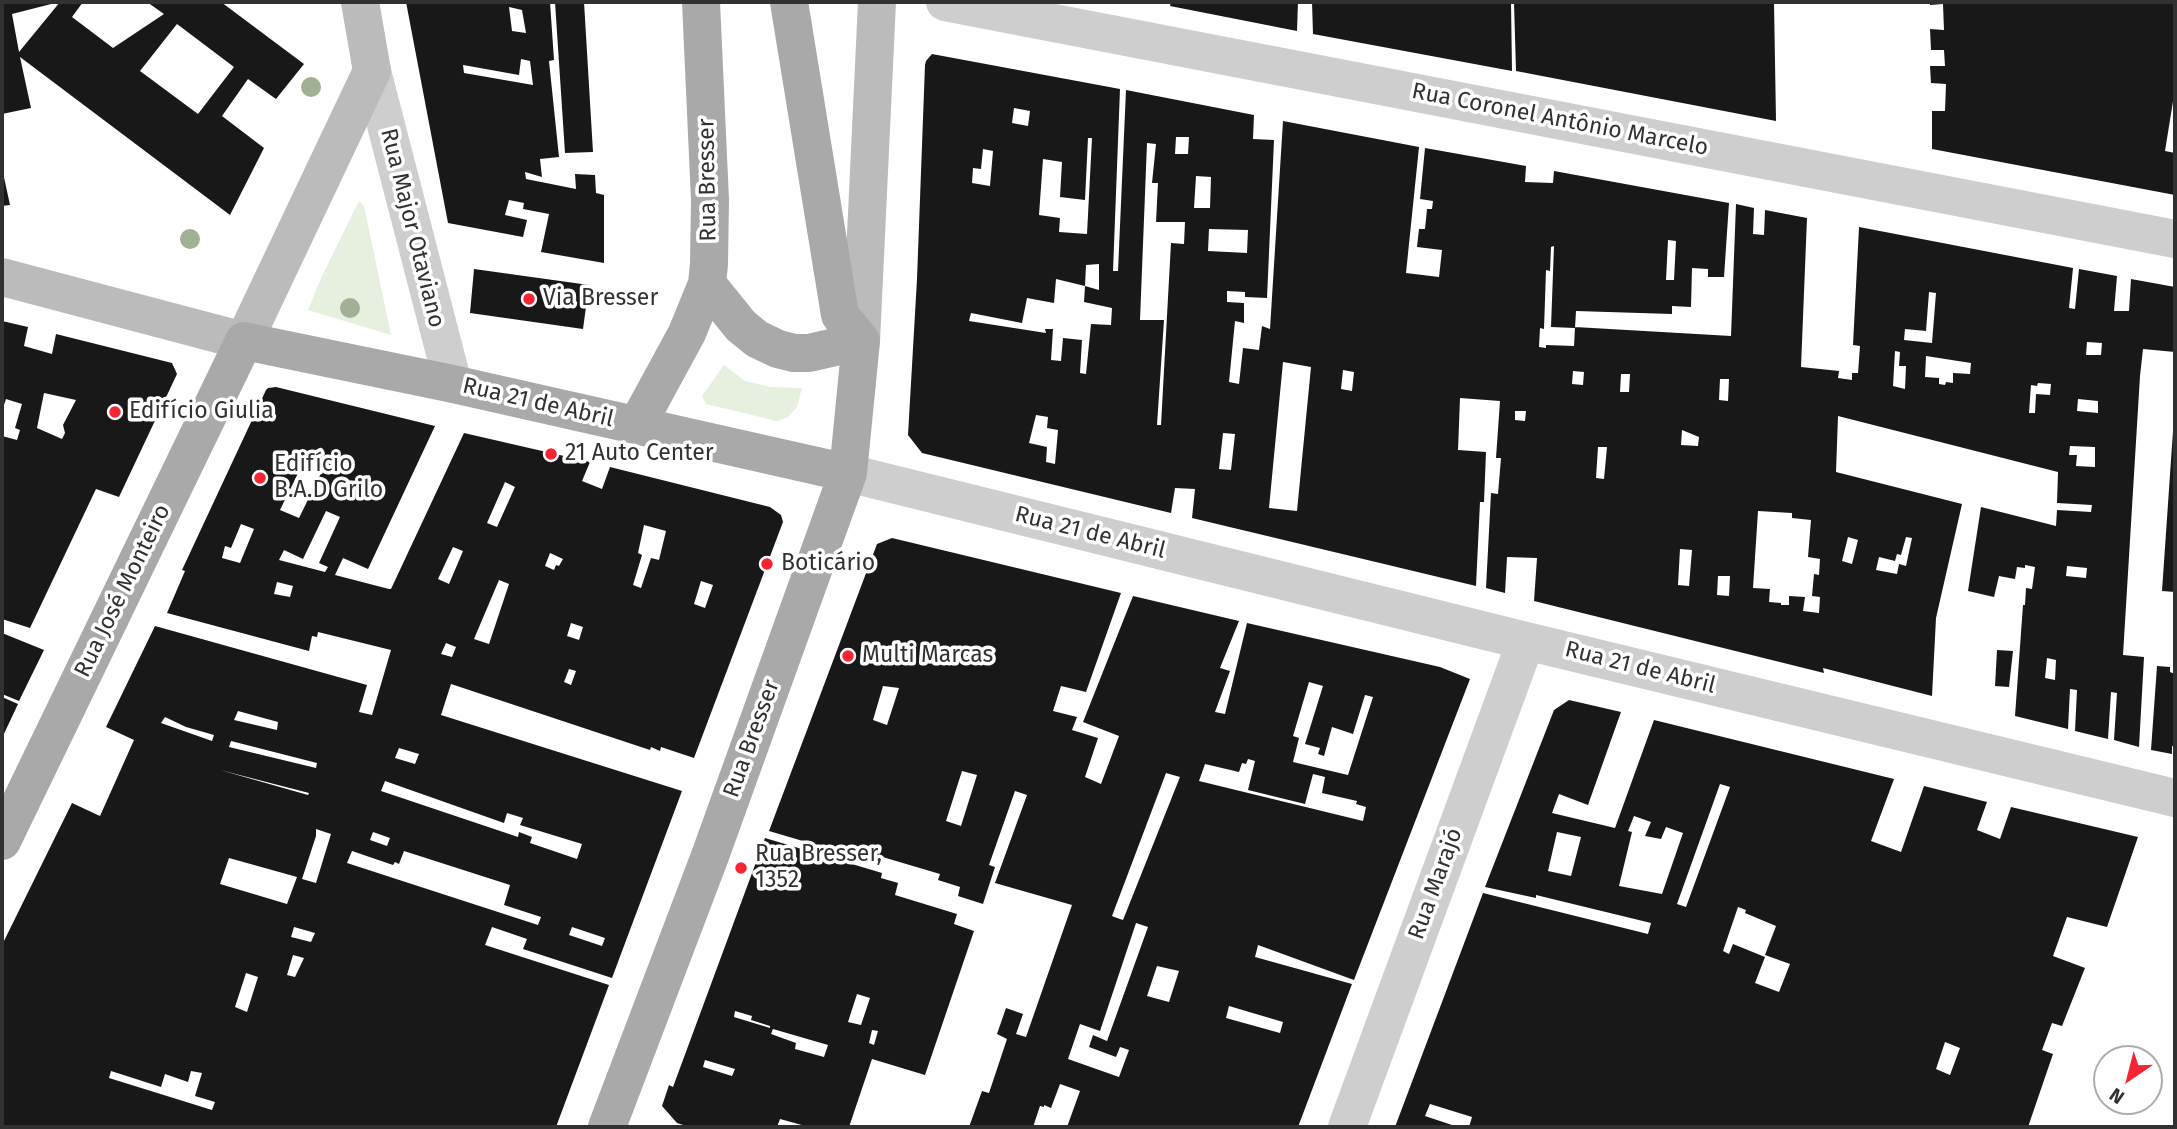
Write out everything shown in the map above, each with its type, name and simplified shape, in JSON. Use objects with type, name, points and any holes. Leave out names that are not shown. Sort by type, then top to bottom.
[{"type":"main road","name":"Rua Bresser","points":[[637,425],[687,333],[707,284],[710,200],[701,2]]},
{"type":"main road","points":[[707,284],[741,326],[757,339],[778,349],[808,353],[861,341],[840,315],[789,2]]},
{"type":"main road","name":"Rua 21 de Abril","points":[[244,341],[453,384],[848,473]]},
{"type":"main road","name":"Rua José Monteiro","points":[[2,841],[244,341]]},
{"type":"main road","name":"Rua Bresser","points":[[607,1127],[710,856],[848,473],[861,341]]},
{"type":"street","name":"Rua Major Otaviano","points":[[360,2],[372,71],[453,384]]},
{"type":"street","name":"Rua Bresser","points":[[861,341],[877,2]]},
{"type":"street","name":"Rua Coronel Antônio Marcelo","points":[[945,2],[2175,239]]},
{"type":"street","name":"Rua Major Otaviano","points":[[244,341],[372,71]]},
{"type":"street","name":"Rua 21 de Abril","points":[[2,276],[244,341]]},
{"type":"street","name":"Rua 21 de Abril","points":[[848,473],[2175,798]]},
{"type":"street","name":"Rua Marajó","points":[[1347,1127],[1526,641]]},
{"type":"green space","points":[[359,201],[364,206],[391,335],[308,310]]},
{"type":"green space","points":[[724,365],[745,381],[770,387],[802,388],[797,407],[788,417],[777,421],[706,404],[702,396]]},
{"type":"building","points":[[2,2],[59,2],[12,14],[19,52],[60,2],[83,2],[72,17],[113,48],[164,14],[147,2],[221,2],[304,64],[276,99],[248,79],[222,116],[264,148],[230,215],[20,57],[31,108],[2,114]],"holes":[[[177,24],[234,67],[198,114],[140,71]]]},
{"type":"building","points":[[406,2],[550,2],[554,60],[549,61],[559,157],[540,159],[542,177],[525,172],[526,179],[576,189],[575,174],[595,175],[596,193],[604,195],[604,263],[541,252],[549,214],[523,209],[524,203],[509,200],[505,215],[527,220],[523,237],[448,223]],"holes":[[[509,7],[522,10],[526,33],[512,31]],[[521,59],[530,61],[533,85],[464,73],[463,65],[519,75]]]},
{"type":"building","points":[[555,2],[584,2],[593,152],[565,153]]},
{"type":"building","points":[[1171,2],[1298,2],[1297,31],[1170,6]]},
{"type":"building","points":[[1312,2],[1511,2],[1512,71],[1313,34]]},
{"type":"building","points":[[1514,2],[1774,2],[1776,121],[1516,71]]},
{"type":"building","points":[[1930,2],[2175,2],[2175,89],[2165,151],[2175,153],[2175,195],[1932,149],[1932,111],[1945,111],[1946,84],[1931,83],[1930,66],[1945,66],[1944,50],[1931,50],[1930,29],[1944,30],[1943,4],[1930,5]]},
{"type":"building","points":[[932,54],[1120,89],[1113,271],[1118,271],[1126,90],[1254,115],[1253,139],[1274,140],[1267,298],[1245,297],[1245,292],[1227,291],[1227,302],[1244,303],[1244,323],[1235,321],[1229,382],[1239,384],[1243,348],[1259,350],[1262,326],[1270,329],[1283,121],[1419,147],[1406,273],[1439,277],[1442,250],[1417,247],[1419,229],[1425,229],[1427,209],[1432,209],[1433,201],[1420,199],[1425,148],[1526,166],[1525,182],[1553,183],[1554,171],[1729,203],[1724,277],[1708,277],[1708,269],[1692,268],[1691,307],[1672,306],[1672,314],[1576,311],[1575,327],[1731,336],[1736,204],[1754,208],[1753,234],[1764,235],[1765,210],[1807,218],[1801,367],[1839,371],[1838,378],[1852,380],[1852,373],[1858,373],[1860,346],[1853,345],[1859,227],[2073,268],[2069,308],[2075,309],[2079,269],[2117,276],[2114,311],[2129,311],[2131,279],[2175,287],[2175,352],[2143,349],[2140,376],[2123,655],[2144,657],[2139,747],[2114,740],[2117,693],[2111,692],[2108,739],[2075,731],[2077,690],[2070,689],[2068,729],[2015,716],[2023,605],[2026,588],[2032,589],[2035,567],[2017,567],[2015,579],[1999,576],[1994,597],[1968,591],[1981,507],[2056,526],[2057,510],[2091,512],[2092,505],[2057,503],[2058,472],[1838,416],[1836,472],[1962,504],[1936,618],[1932,696],[1823,668],[1824,673],[1534,601],[1537,558],[1507,557],[1505,593],[1486,588],[1491,493],[1498,494],[1501,458],[1496,458],[1500,401],[1460,398],[1458,450],[1486,452],[1484,502],[1480,502],[1476,586],[1192,518],[1195,489],[1175,488],[1171,513],[922,453],[908,435],[926,61]],"holes":[[[1014,108],[1030,111],[1028,126],[1012,123]],[[1176,137],[1189,137],[1188,154],[1175,154]],[[1088,138],[1092,138],[1087,234],[1059,232],[1060,218],[1039,215],[1043,159],[1062,162],[1060,197],[1085,200]],[[1147,143],[1156,144],[1152,183],[1158,183],[1156,222],[1185,222],[1184,244],[1171,243],[1161,425],[1157,425],[1164,320],[1140,320]],[[983,149],[993,151],[990,186],[972,183],[973,168],[981,169]],[[1196,176],[1211,177],[1210,208],[1194,208]],[[1209,229],[1248,230],[1247,253],[1208,251]],[[1668,240],[1676,241],[1674,280],[1666,280]],[[1554,246],[1551,327],[1575,328],[1574,346],[1539,347],[1540,328],[1544,329],[1546,270],[1550,271],[1551,247]],[[1099,264],[1099,290],[1085,286],[1086,265]],[[1056,279],[1085,286],[1084,302],[1112,308],[1111,325],[1091,324],[1086,374],[1080,373],[1082,340],[1063,338],[1061,361],[1051,360],[1053,329],[1045,329],[1046,333],[969,321],[971,313],[1022,323],[1027,298],[1054,303]],[[1929,292],[1936,293],[1932,343],[1904,340],[1905,329],[1926,331]],[[2087,342],[2102,343],[2101,355],[2086,355]],[[1895,351],[1900,352],[1899,366],[1906,366],[1905,389],[1893,386]],[[1926,356],[1971,363],[1970,374],[1953,373],[1953,383],[1946,382],[1945,385],[1939,384],[1939,378],[1925,377]],[[1283,362],[1311,367],[1297,511],[1269,508]],[[1343,370],[1354,372],[1352,391],[1341,389]],[[1573,371],[1584,372],[1583,385],[1572,384]],[[1621,374],[1630,374],[1629,392],[1620,392]],[[1720,379],[1729,379],[1728,401],[1719,400]],[[2051,384],[2050,395],[2036,394],[2035,413],[2029,413],[2031,385]],[[2078,399],[2098,401],[2098,413],[2077,411]],[[1515,411],[1526,411],[1525,421],[1515,420]],[[1036,415],[1048,417],[1047,428],[1058,430],[1055,464],[1046,462],[1047,447],[1029,443]],[[1682,430],[1699,437],[1698,446],[1681,445]],[[1223,433],[1235,434],[1231,470],[1219,469]],[[2070,446],[2095,447],[2095,467],[2076,466],[2077,455],[2069,455]],[[1598,447],[1607,447],[1604,479],[1596,478]],[[1758,511],[1792,513],[1792,518],[1811,520],[1808,557],[1820,559],[1819,575],[1814,574],[1812,596],[1820,597],[1819,613],[1803,611],[1805,597],[1789,596],[1789,605],[1769,602],[1770,589],[1753,588]],[[1848,537],[1858,540],[1852,564],[1842,561]],[[1906,537],[1912,538],[1906,566],[1899,564],[1897,574],[1876,570],[1879,557],[1895,561],[1897,554],[1901,555]],[[1680,549],[1692,550],[1689,586],[1678,585]],[[2067,566],[2087,568],[2086,578],[2066,576]],[[1718,576],[1730,576],[1729,596],[1717,595]],[[2047,658],[2056,660],[2055,680],[2045,678]]]},
{"type":"building","points":[[2,168],[10,205],[2,206]]},
{"type":"building","name":"Via Bresser","points":[[474,269],[589,285],[583,329],[470,313]]},
{"type":"building","points":[[2,321],[28,327],[24,346],[52,354],[56,334],[172,363],[177,374],[119,497],[96,489],[30,628],[2,619],[2,436],[17,440],[20,430],[15,428],[22,404],[6,399],[2,411]],"holes":[[[44,393],[76,400],[63,425],[65,433],[62,439],[37,428]]]},
{"type":"building","points":[[276,387],[435,426],[368,569],[343,558],[335,575],[389,589],[464,433],[590,462],[582,481],[602,489],[610,467],[770,507],[781,515],[783,522],[694,758],[661,747],[660,751],[651,747],[650,750],[451,684],[441,715],[682,791],[612,978],[523,949],[527,939],[492,927],[485,945],[609,985],[556,1127],[2,1127],[2,945],[72,803],[100,816],[134,740],[106,727],[155,626],[367,685],[359,712],[372,715],[391,650],[318,632],[317,637],[312,636],[309,651],[167,613],[185,571],[182,570],[268,388]],"holes":[[[306,457],[325,465],[299,518],[280,510]],[[505,482],[515,487],[497,527],[487,523]],[[326,511],[340,517],[319,563],[328,567],[325,572],[279,560],[284,550],[303,559]],[[241,524],[254,529],[240,563],[222,558],[225,546],[231,548]],[[644,525],[666,531],[659,560],[651,558],[641,588],[633,585],[642,555],[638,553]],[[453,547],[463,551],[449,584],[438,579]],[[550,553],[563,559],[559,566],[556,565],[554,570],[545,566]],[[499,580],[509,584],[489,644],[474,639]],[[701,581],[713,585],[705,608],[694,604]],[[277,582],[293,586],[290,597],[274,594]],[[571,623],[583,627],[579,640],[567,636]],[[446,643],[456,647],[452,657],[441,654]],[[569,669],[576,671],[571,685],[564,682]],[[238,711],[278,722],[277,730],[234,720]],[[165,717],[186,727],[214,735],[212,741],[161,723]],[[231,741],[317,763],[316,768],[229,747]],[[399,748],[419,754],[415,764],[395,758]],[[220,770],[309,793],[308,795]],[[385,781],[504,823],[507,813],[523,818],[520,825],[582,844],[577,859],[530,843],[532,837],[519,832],[518,837],[381,791]],[[316,829],[331,834],[316,883],[302,879]],[[373,832],[390,838],[387,846],[370,840]],[[352,851],[393,865],[395,862],[399,864],[404,851],[510,885],[504,905],[541,917],[538,925],[347,863]],[[229,858],[297,877],[287,904],[220,884]],[[294,927],[315,933],[311,942],[291,937]],[[572,927],[605,938],[602,946],[569,935]],[[293,955],[304,958],[295,977],[287,975]],[[246,973],[258,977],[247,1012],[235,1007]],[[111,1071],[161,1087],[165,1074],[188,1082],[191,1071],[202,1073],[195,1096],[215,1102],[212,1110],[109,1078]]]},
{"type":"building","points":[[2175,431],[2175,592],[2162,591]]},
{"type":"building","points":[[892,538],[1121,593],[1086,692],[1061,686],[1053,711],[1077,717],[1072,730],[1098,738],[1085,777],[1101,784],[1119,736],[1083,722],[1133,596],[1239,621],[1220,668],[1230,671],[1215,712],[1225,714],[1247,623],[1440,667],[1470,679],[1354,980],[1258,945],[1255,957],[1352,984],[1298,1127],[1067,1127],[1080,1091],[1060,1084],[1051,1108],[1040,1106],[1033,1127],[969,1127],[982,1091],[989,1093],[1007,1039],[997,1034],[1006,1008],[1023,1014],[1016,1034],[1026,1037],[1072,905],[995,883],[1027,795],[1015,791],[989,865],[995,867],[983,904],[958,896],[960,887],[938,880],[940,874],[869,853],[867,860],[769,831],[877,544]],"holes":[[[1309,682],[1323,686],[1305,744],[1320,748],[1318,754],[1324,756],[1332,727],[1353,734],[1365,695],[1373,697],[1348,775],[1293,762],[1299,738],[1293,736]],[[883,686],[899,688],[887,725],[873,720]],[[1248,759],[1255,761],[1248,790],[1305,804],[1313,774],[1325,777],[1322,793],[1357,801],[1356,804],[1366,807],[1363,821],[1199,781],[1205,764],[1239,772],[1242,763],[1246,764]],[[962,771],[977,775],[961,826],[946,821]],[[1166,773],[1180,777],[1123,920],[1112,916]],[[1136,923],[1148,927],[1107,1041],[1093,1035],[1089,1047],[1116,1057],[1120,1047],[1129,1050],[1119,1077],[1068,1059],[1080,1024],[1100,1031]],[[1157,966],[1179,971],[1169,1002],[1147,996]],[[1229,1006],[1283,1022],[1280,1033],[1226,1018]]]},
{"type":"building","points":[[2,633],[44,650],[19,701],[2,694]]},
{"type":"building","points":[[1997,650],[2013,651],[2009,687],[1995,686]]},
{"type":"building","points":[[2157,666],[2170,667],[2170,672],[2175,674],[2175,747],[2172,746],[2172,754],[2151,750]]},
{"type":"building","points":[[2,697],[18,704],[2,738]]},
{"type":"building","points":[[1569,700],[1621,712],[1588,805],[1559,794],[1552,813],[1615,828],[1654,720],[1894,779],[1871,841],[1901,852],[1924,786],[1987,802],[1977,830],[2000,839],[2011,807],[2138,837],[2107,927],[2067,917],[2053,956],[2085,968],[2062,1026],[2052,1023],[2042,1050],[2053,1054],[2028,1127],[1469,1127],[1472,1117],[1430,1104],[1425,1116],[1458,1127],[1395,1127],[1483,893],[1648,934],[1651,923],[1536,895],[1536,898],[1485,887],[1554,710]],"holes":[[[1720,784],[1730,787],[1686,907],[1677,904]],[[1634,816],[1651,822],[1645,836],[1661,839],[1666,827],[1683,833],[1662,894],[1619,886],[1632,832],[1628,831]],[[1557,832],[1581,837],[1571,876],[1548,871]],[[1738,907],[1746,910],[1745,913],[1776,926],[1765,955],[1790,964],[1779,992],[1755,983],[1765,957],[1733,944],[1729,954],[1723,951]],[[1945,1042],[1960,1048],[1950,1075],[1936,1069]]]},
{"type":"building","points":[[765,838],[882,873],[881,878],[898,883],[895,895],[957,914],[954,924],[974,931],[925,1075],[872,1059],[849,1127],[809,1127],[780,1119],[777,1127],[689,1127],[677,1123],[662,1106],[669,1085],[673,1087]],"holes":[[[857,994],[870,998],[861,1025],[848,1022]],[[735,1011],[752,1016],[751,1020],[770,1028],[734,1017]],[[773,1029],[828,1045],[824,1057],[795,1049],[796,1043],[771,1034]],[[872,1030],[878,1031],[874,1045],[869,1043]],[[705,1060],[735,1069],[732,1076],[703,1067]]]},
{"type":"place","name":"Via Bresser","points":[[529,299]]},
{"type":"place","name":"Edifício Giulia","points":[[115,412]]},
{"type":"place","name":"21 Auto Center","points":[[551,454]]},
{"type":"place","name":"Edifício B.A.D Grilo","points":[[260,478]]},
{"type":"place","name":"Boticário","points":[[767,564]]},
{"type":"place","name":"Multi Marcas","points":[[848,656]]},
{"type":"place","name":"Rua Bresser, 1352","points":[[741,868]]}]
